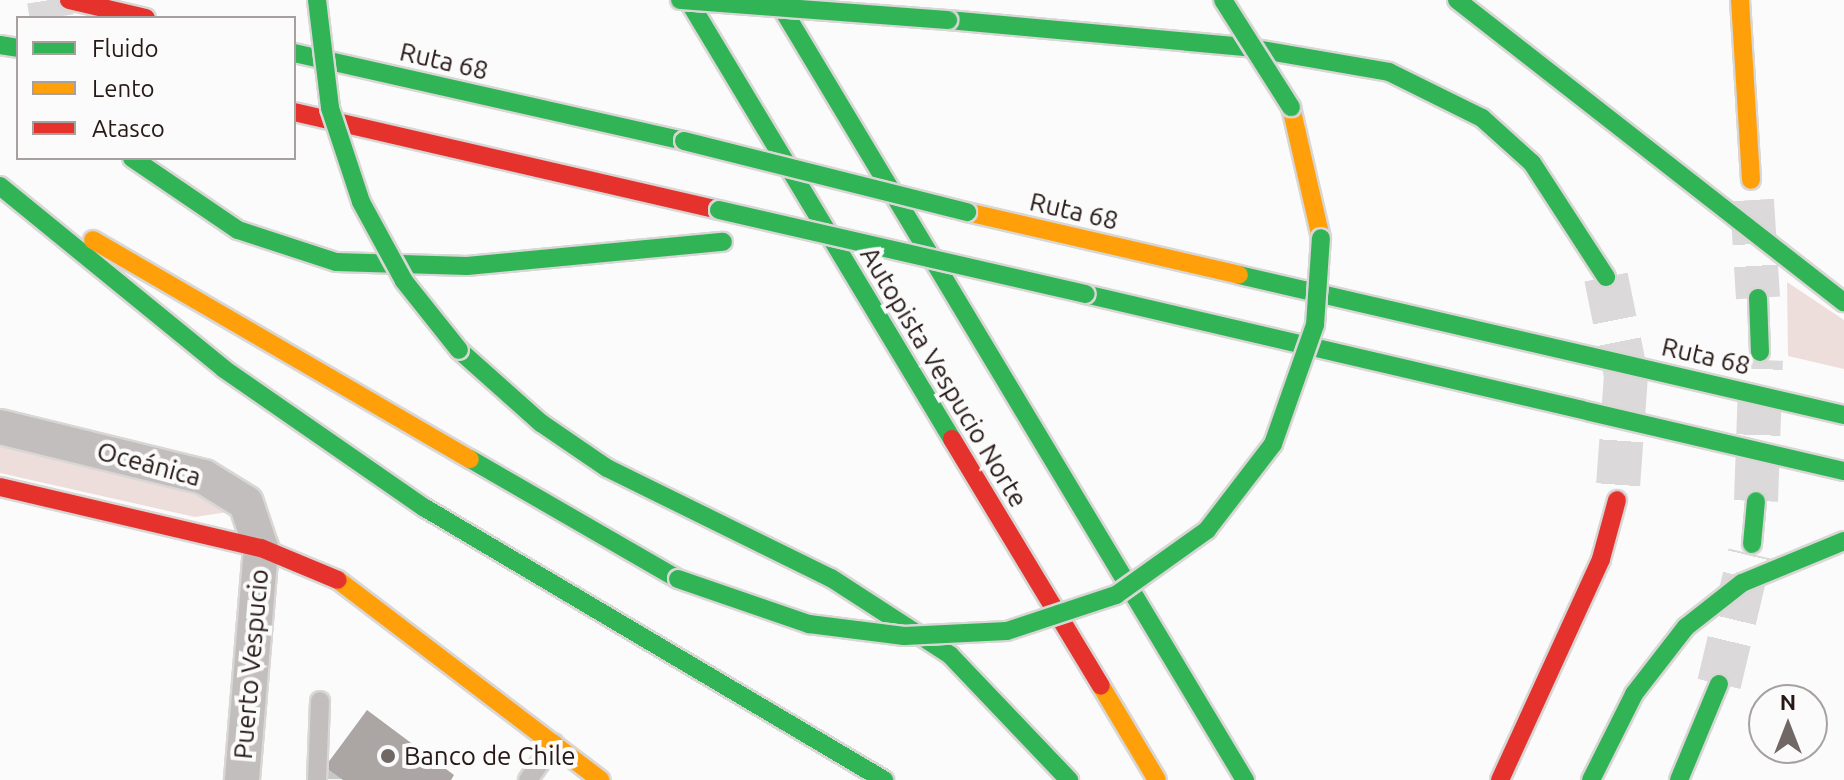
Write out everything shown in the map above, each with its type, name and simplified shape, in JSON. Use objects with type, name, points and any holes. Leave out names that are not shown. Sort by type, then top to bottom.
[{"type":"main road","points":[[69,0],[137,16]]},
{"type":"main road","points":[[317,0],[330,108],[361,202],[404,281],[459,350],[541,423],[607,468],[831,578],[950,655],[1069,780]]},
{"type":"main road","points":[[680,0],[1257,48],[1389,72],[1482,118],[1532,163],[1606,277]]},
{"type":"main road","name":"Autopista Vespucio Norte","points":[[688,0],[1157,780]]},
{"type":"main road","name":"Autopista Vespucio Norte","points":[[777,0],[1245,780]]},
{"type":"main road","points":[[30,209],[194,294],[678,579],[795,620],[904,636],[1007,631],[1116,595],[1207,530],[1273,444],[1315,325],[1321,238],[1291,107],[1223,0]]},
{"type":"main road","points":[[1457,0],[1844,302]]},
{"type":"main road","points":[[1493,0],[1572,88]]},
{"type":"main road","points":[[1740,0],[1751,180]]},
{"type":"main road","name":"Ruta 68","points":[[296,53],[684,141],[967,212],[1844,415]]},
{"type":"main road","points":[[296,112],[1844,471]]},
{"type":"main road","points":[[135,160],[238,230],[336,262],[467,266],[723,242],[852,239]]},
{"type":"main road","points":[[0,186],[224,369],[425,508],[884,780]]},
{"type":"main road","points":[[1758,298],[1760,352]]},
{"type":"main road","name":"Oceánica","points":[[0,487],[261,548],[345,581],[601,780]]},
{"type":"main road","points":[[1500,780],[1601,559],[1617,500]]},
{"type":"main road","points":[[1752,544],[1756,501]]},
{"type":"main road","points":[[1591,780],[1634,694],[1686,627],[1753,577],[1844,541]]},
{"type":"main road","points":[[1679,780],[1719,684]]},
{"type":"street","name":"Oceánica","points":[[0,427],[204,477],[246,503],[261,548]]},
{"type":"street","name":"Puerto Vespucio","points":[[242,780],[261,548]]},
{"type":"lane","points":[[317,780],[320,701]]},
{"type":"lane","points":[[528,780],[554,743]]},
{"type":"shaded area","points":[[1787,282],[1844,320],[1844,369],[1788,356]]},
{"type":"shaded area","points":[[0,416],[247,509],[195,517],[0,473]]},
{"type":"building","points":[[367,710],[454,775],[451,780],[343,780],[325,767]]},
{"type":"tunnel","points":[[49,0],[52,16]]},
{"type":"tunnel","points":[[1752,200],[1758,298]]},
{"type":"tunnel","points":[[1606,277],[1626,375],[1617,500]]},
{"type":"tunnel","points":[[1756,501],[1761,360]]},
{"type":"tunnel","points":[[1719,684],[1750,554]]},
{"type":"traffic: fast","points":[[317,0],[330,108],[361,202],[404,281],[459,350]]},
{"type":"traffic: fast","points":[[680,0],[948,20]]},
{"type":"traffic: fast","points":[[688,0],[952,439]]},
{"type":"traffic: fast","points":[[777,0],[1245,780]]},
{"type":"traffic: fast","points":[[1223,0],[1291,107]]},
{"type":"traffic: fast","points":[[1457,0],[1844,302]]},
{"type":"traffic: fast","points":[[948,20],[1245,47],[1389,72],[1482,118],[1532,163],[1606,277]]},
{"type":"traffic: fast","points":[[0,45],[16,48]]},
{"type":"traffic: fast","points":[[296,53],[684,141]]},
{"type":"traffic: fast","points":[[684,141],[967,212]]},
{"type":"traffic: fast","points":[[135,160],[238,230],[336,262],[467,266],[723,242]]},
{"type":"traffic: fast","points":[[0,186],[224,369],[425,508],[884,780]]},
{"type":"traffic: fast","points":[[719,210],[1085,294]]},
{"type":"traffic: fast","points":[[678,579],[809,624],[904,636],[1007,631],[1116,595],[1207,530],[1273,444],[1315,325],[1321,238]]},
{"type":"traffic: fast","points":[[1239,275],[1844,415]]},
{"type":"traffic: fast","points":[[1085,294],[1844,471]]},
{"type":"traffic: fast","points":[[1758,298],[1760,352]]},
{"type":"traffic: fast","points":[[459,350],[541,423],[607,468],[831,578],[950,655],[1069,780]]},
{"type":"traffic: fast","points":[[470,459],[678,579]]},
{"type":"traffic: fast","points":[[1752,544],[1756,501]]},
{"type":"traffic: fast","points":[[1591,780],[1634,694],[1686,627],[1742,583],[1844,541]]},
{"type":"traffic: fast","points":[[1679,780],[1719,684]]},
{"type":"traffic: slow","points":[[1740,0],[1751,180]]},
{"type":"traffic: slow","points":[[1291,107],[1321,238]]},
{"type":"traffic: slow","points":[[967,212],[1239,275]]},
{"type":"traffic: slow","points":[[93,240],[470,459]]},
{"type":"traffic: slow","points":[[338,580],[601,780]]},
{"type":"traffic: slow","points":[[1101,686],[1157,780]]},
{"type":"traffic: jam","points":[[69,0],[137,16]]},
{"type":"traffic: jam","points":[[296,112],[719,210]]},
{"type":"traffic: jam","points":[[952,439],[1101,686]]},
{"type":"traffic: jam","points":[[0,487],[261,548],[338,580]]},
{"type":"traffic: jam","points":[[1500,780],[1601,559],[1617,500]]},
{"type":"place","name":"Banco de Chile","points":[[388,756]]}]
